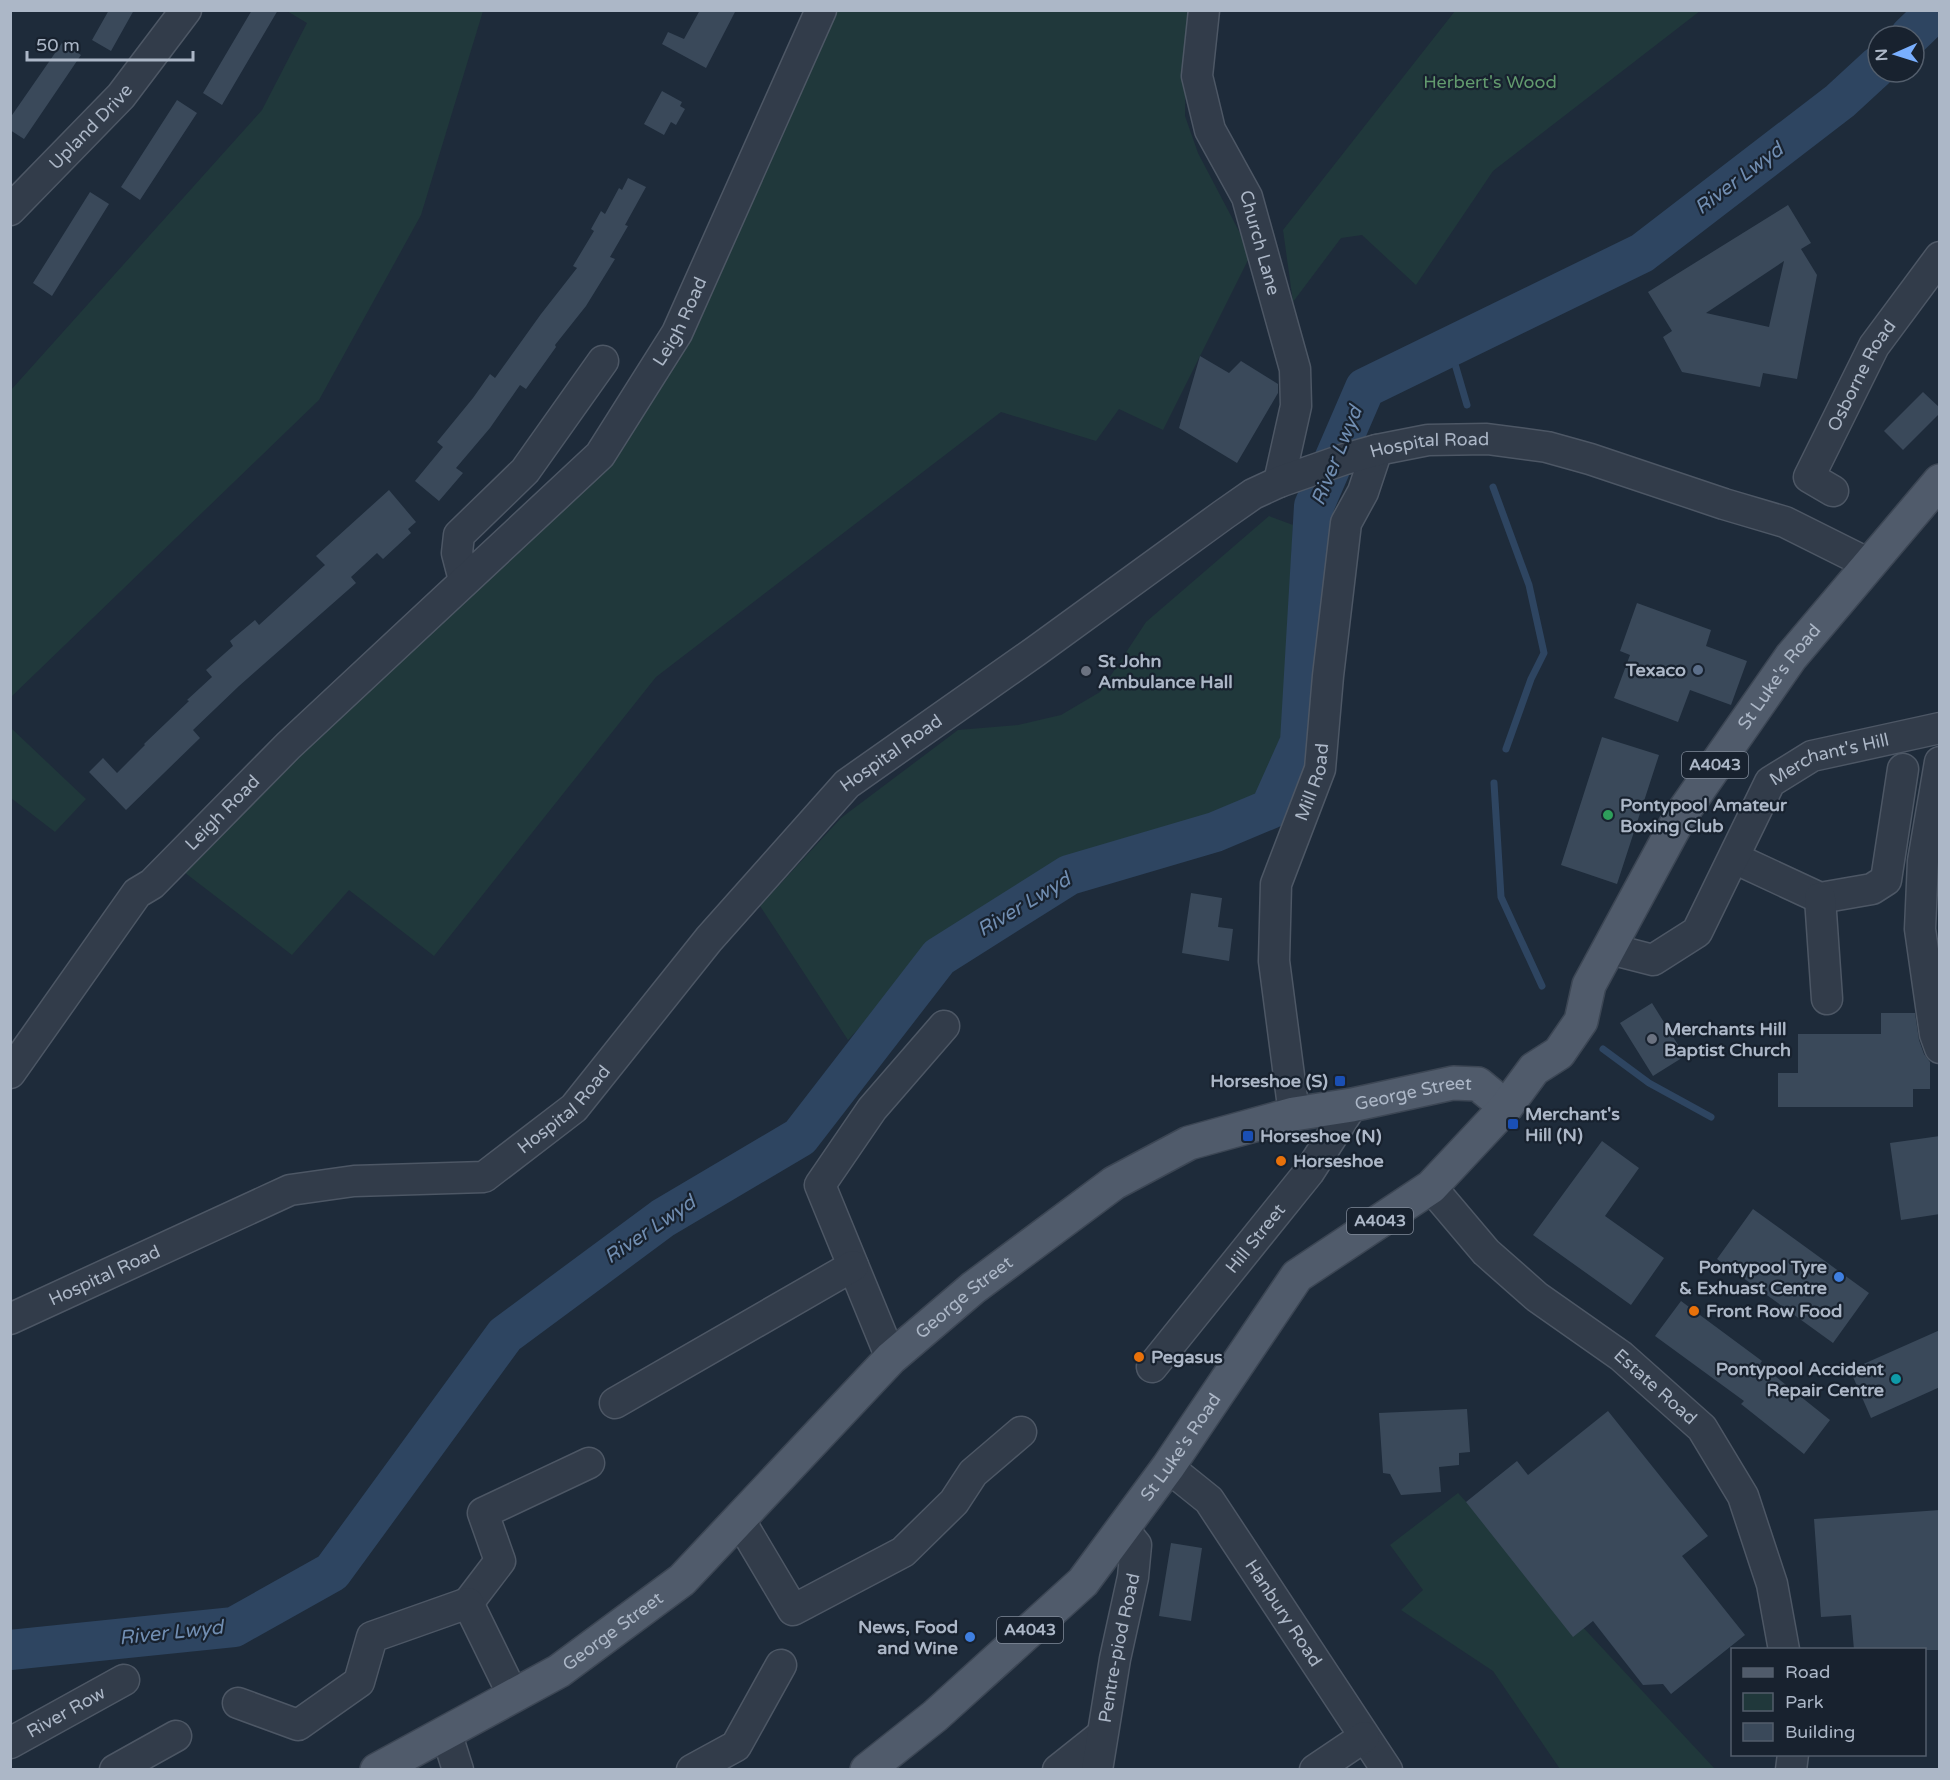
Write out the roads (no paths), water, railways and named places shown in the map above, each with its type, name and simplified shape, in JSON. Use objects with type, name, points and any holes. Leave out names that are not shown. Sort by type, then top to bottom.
[{"type":"main road","name":"St Luke's Road","points":[[867,1770],[935,1716],[1083,1582],[1168,1467],[1297,1276],[1431,1186],[1506,1107],[1534,1069],[1559,1053],[1581,1021],[1589,985],[1681,815],[1791,657],[1940,481]]},
{"type":"main road","name":"George Street","points":[[378,1770],[559,1671],[682,1580],[891,1358],[973,1288],[1114,1183],[1189,1143],[1294,1114],[1352,1105],[1453,1083],[1478,1084],[1506,1107]]},
{"type":"street","name":"Upland Drive","points":[[10,210],[121,96],[186,10]]},
{"type":"street","name":"Leigh Road","points":[[10,1073],[137,893],[152,884],[288,746],[600,455],[671,343],[687,312],[821,10]]},
{"type":"street","name":"Church Lane","points":[[1204,10],[1197,76],[1210,130],[1247,196],[1294,369],[1296,406],[1288,479]]},
{"type":"street","name":"Osborne Road","points":[[1833,491],[1809,477],[1874,346],[1940,258]]},
{"type":"street","points":[[464,580],[457,553],[459,535],[525,471],[603,361]]},
{"type":"street","name":"Hospital Road","points":[[10,1319],[290,1190],[354,1180],[484,1177],[574,1108],[709,939],[847,784],[1253,494],[1288,479],[1377,450],[1428,440],[1487,439],[1547,447],[1785,522],[1869,564]]},
{"type":"street","name":"Mill Road","points":[[1294,1114],[1274,961],[1276,884],[1320,769],[1328,676],[1346,524],[1363,492],[1377,450]]},
{"type":"street","name":"Merchant's Hill","points":[[1610,949],[1653,960],[1697,932],[1770,782],[1812,756],[1940,728]]},
{"type":"street","points":[[1940,762],[1923,861],[1920,929],[1935,1034],[1940,1048]]},
{"type":"street","points":[[1734,858],[1820,898],[1872,889],[1886,879],[1903,769]]},
{"type":"street","points":[[1820,898],[1827,999]]},
{"type":"street","points":[[891,1358],[820,1185],[872,1109],[944,1026]]},
{"type":"street","name":"Hill Street","points":[[1152,1367],[1309,1173],[1352,1105]]},
{"type":"street","name":"Estate Road","points":[[1431,1186],[1486,1252],[1537,1297],[1621,1356],[1702,1428],[1743,1496],[1772,1584],[1784,1648]]},
{"type":"street","points":[[615,1403],[853,1266]]},
{"type":"street","points":[[739,1519],[793,1610],[903,1552],[954,1502],[973,1473],[1021,1431]]},
{"type":"street","points":[[238,1703],[298,1725],[359,1682],[372,1637],[468,1603],[500,1561],[483,1513],[589,1463]]},
{"type":"street","name":"Hanbury Road","points":[[1168,1467],[1209,1500],[1387,1770]]},
{"type":"street","name":"Pentre-piod Road","points":[[1097,1770],[1115,1659],[1133,1577],[1136,1545],[1123,1529]]},
{"type":"street","points":[[468,1603],[513,1695]]},
{"type":"street","points":[[692,1770],[736,1746],[781,1665]]},
{"type":"street","name":"River Row","points":[[10,1743],[123,1680]]},
{"type":"street","points":[[446,1732],[458,1770]]},
{"type":"street","points":[[115,1770],[176,1736]]},
{"type":"street","points":[[1058,1770],[1102,1736]]},
{"type":"street","points":[[1315,1770],[1364,1737]]},
{"type":"waterway","name":"River Lwyd","points":[[1922,24],[1937,10]]},
{"type":"waterway","name":"River Lwyd","points":[[10,1650],[234,1627],[332,1572],[505,1335],[663,1218],[800,1137],[939,957],[1069,875],[1215,832],[1270,809],[1300,742],[1314,506],[1365,388],[1642,253],[1840,101],[1866,77]]},
{"type":"waterway","points":[[1450,347],[1467,405]]},
{"type":"waterway","points":[[1493,487],[1529,585],[1544,653],[1531,679],[1506,749]]},
{"type":"waterway","points":[[1494,783],[1501,897],[1542,986]]},
{"type":"waterway","points":[[1603,1049],[1649,1083],[1711,1117]]},
{"type":"place","name":"Texaco","points":[[1698,670]]},
{"type":"place","name":"St John Ambulance Hall","points":[[1086,671]]},
{"type":"place","name":"Pontypool Amateur Boxing Club","points":[[1608,815]]},
{"type":"place","name":"Merchants Hill Baptist Church","points":[[1652,1039]]},
{"type":"place","name":"Horseshoe (S)","points":[[1340,1081]]},
{"type":"place","name":"Merchant's Hill (N)","points":[[1513,1124]]},
{"type":"place","name":"Horseshoe (N)","points":[[1248,1136]]},
{"type":"place","name":"Horseshoe","points":[[1281,1161]]},
{"type":"place","name":"Pontypool Tyre & Exhuast Centre","points":[[1839,1277]]},
{"type":"place","name":"Front Row Food","points":[[1694,1311]]},
{"type":"place","name":"Pegasus","points":[[1139,1357]]},
{"type":"place","name":"Pontypool Accident Repair Centre","points":[[1896,1379]]},
{"type":"place","name":"News, Food and Wine","points":[[970,1637]]},
{"type":"park label","name":"Herbert's Wood","points":[[1490,82]]}]
